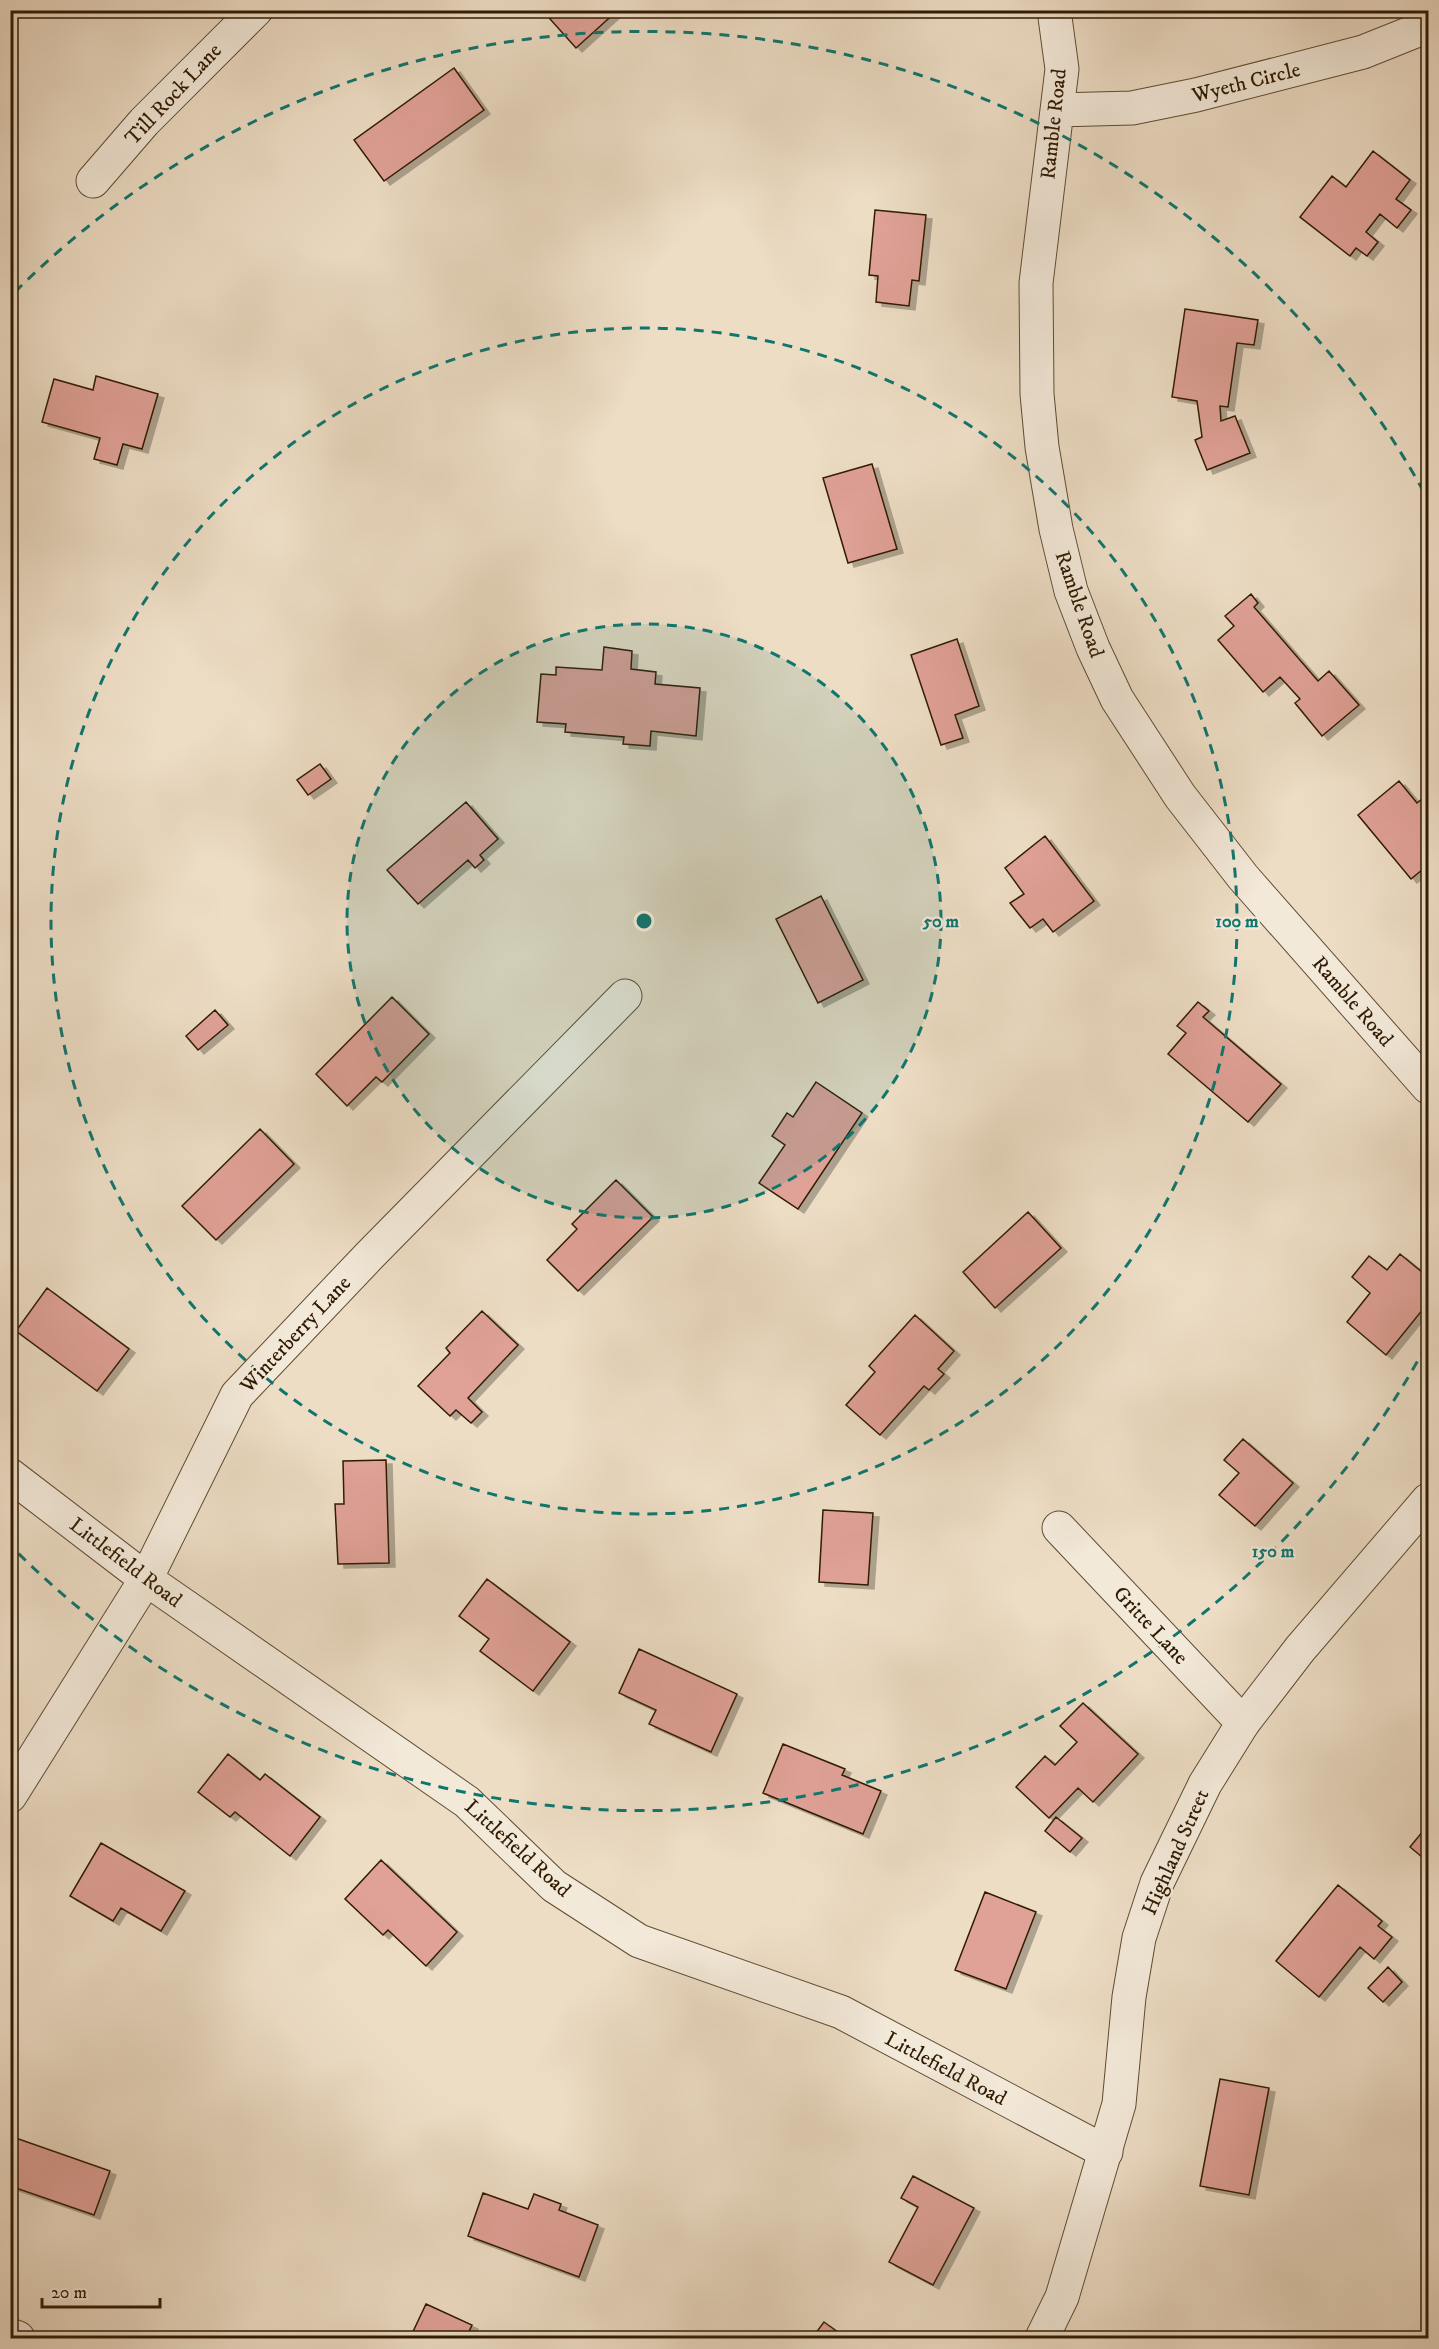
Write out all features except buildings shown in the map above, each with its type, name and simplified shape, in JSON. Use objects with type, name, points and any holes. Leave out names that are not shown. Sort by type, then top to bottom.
[{"type":"street","name":"Till Rock Lane","points":[[93,181],[144,122],[256,10]]},
{"type":"street","name":"Ramble Road","points":[[1054,10],[1062,69],[1036,283],[1037,394],[1042,447],[1056,529],[1071,591],[1093,648],[1117,699],[1210,837],[1428,1087]]},
{"type":"street","name":"Wyeth Circle","points":[[1057,110],[1132,108],[1196,95],[1363,52],[1428,26]]},
{"type":"street","name":"Winterberry Lane","points":[[10,1796],[146,1579],[237,1395],[369,1256],[626,996]]},
{"type":"street","name":"Littlefield Road","points":[[10,1475],[146,1579],[467,1802],[554,1886],[639,1941],[841,2012],[1107,2152]]},
{"type":"street","name":"Highland Street","points":[[1042,2338],[1062,2297],[1107,2152],[1119,2104],[1129,1997],[1147,1910],[1205,1784],[1243,1723],[1300,1649],[1428,1500]]},
{"type":"street","name":"Gritte Lane","points":[[1059,1528],[1243,1723]]},
{"type":"street","points":[[10,2335],[18,2338]]}]
